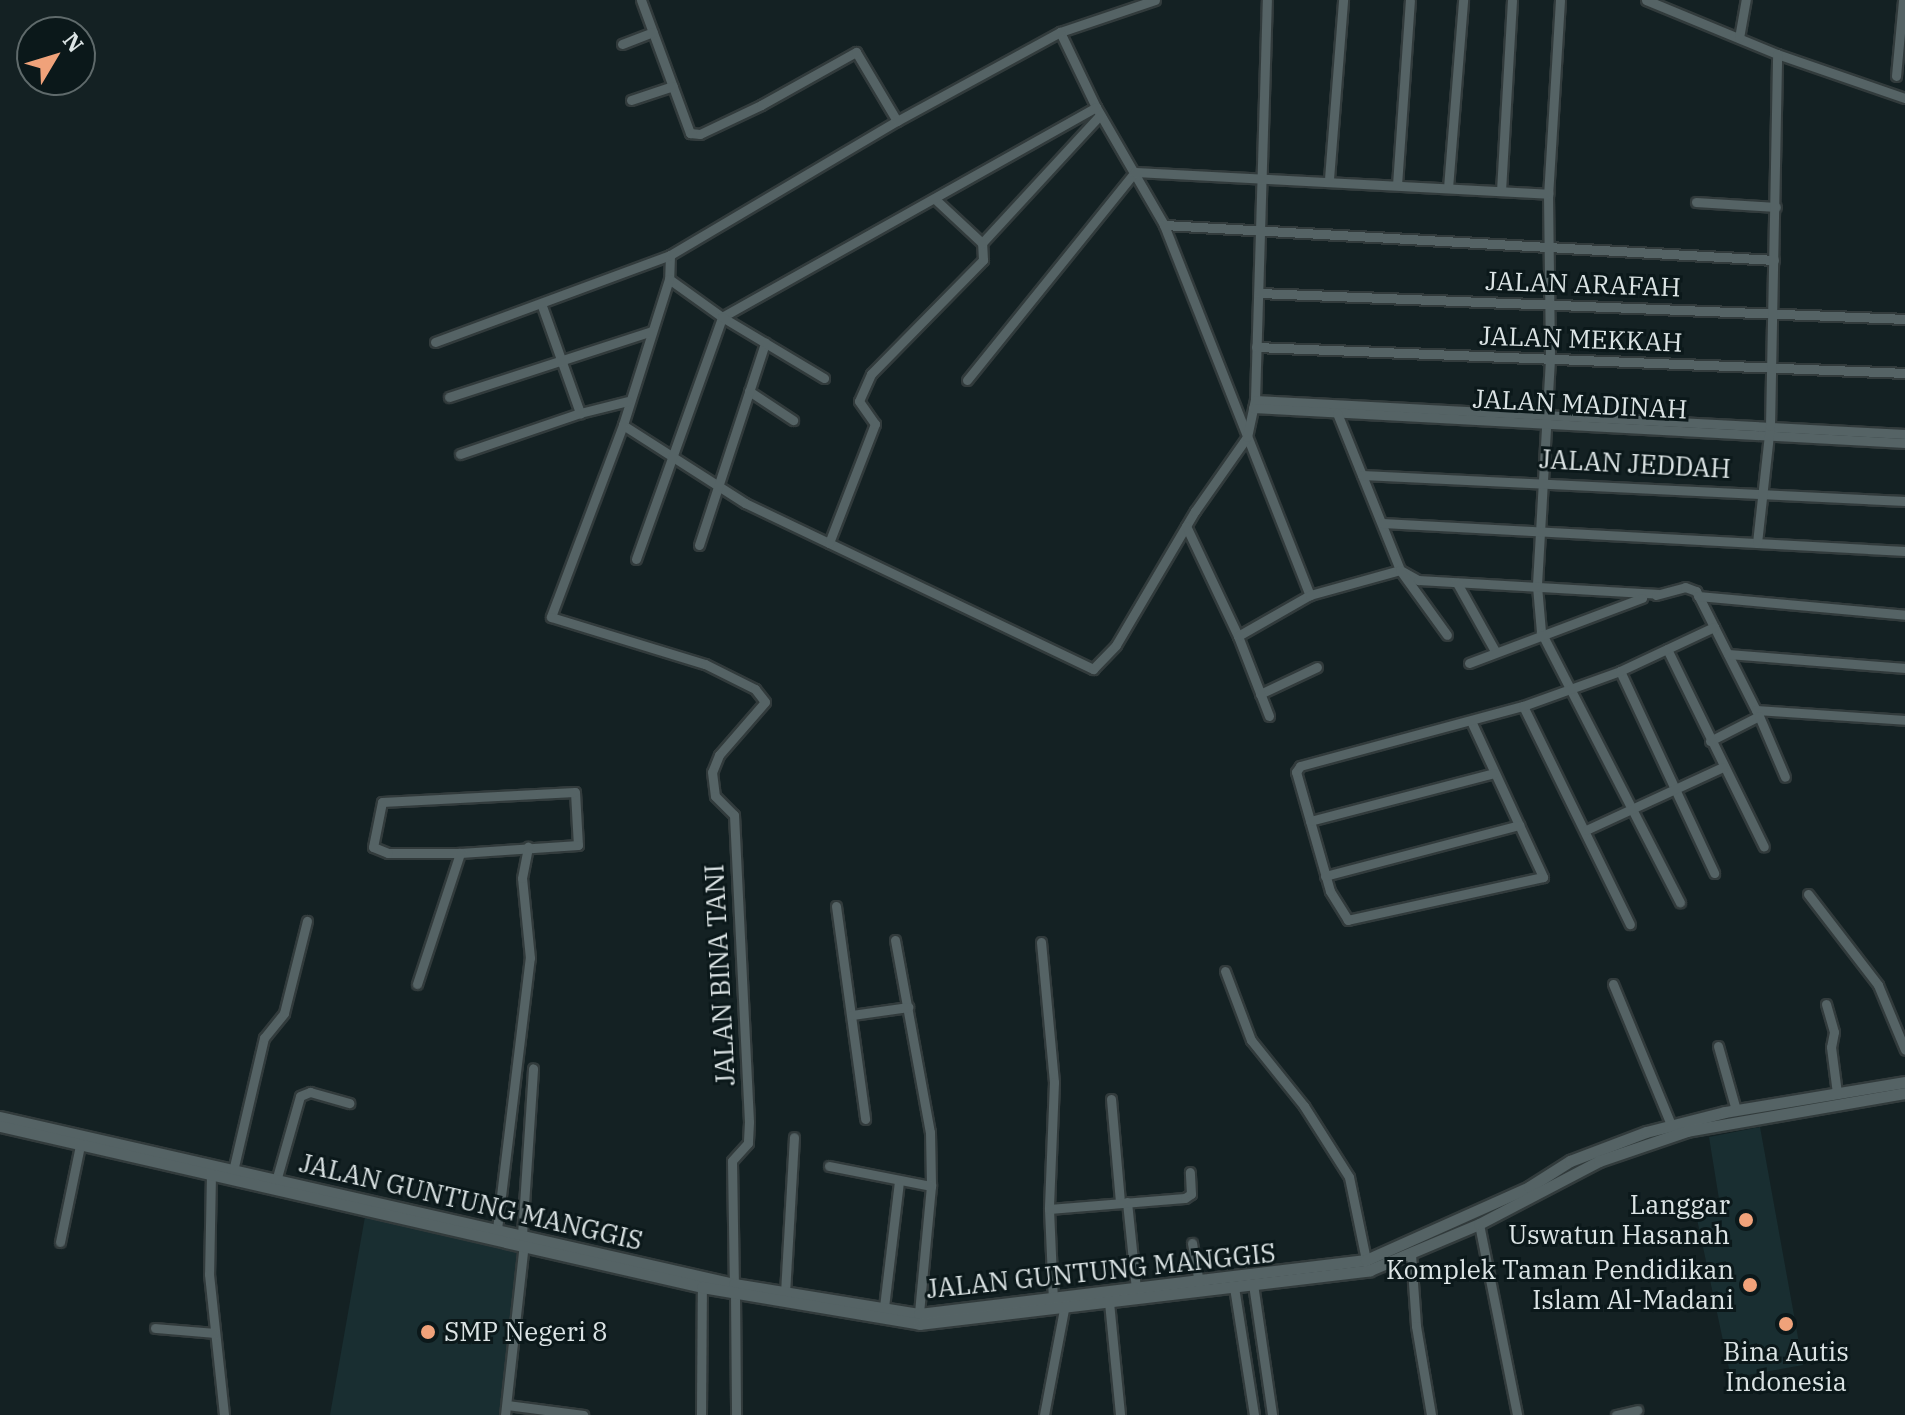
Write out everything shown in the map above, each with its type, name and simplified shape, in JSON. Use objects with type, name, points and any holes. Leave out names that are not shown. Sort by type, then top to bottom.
[{"type":"street","points":[[641,0],[690,133],[700,134],[856,52],[897,121]]},
{"type":"street","points":[[435,342],[542,306],[670,255],[897,121],[1060,32],[1155,0]]},
{"type":"street","points":[[670,255],[669,279],[628,401],[623,425],[718,486],[829,543],[1093,669],[1116,645],[1186,526],[1247,437],[1254,404],[1267,0]]},
{"type":"street","points":[[1329,179],[1343,0]]},
{"type":"street","points":[[1397,185],[1410,0]]},
{"type":"street","points":[[1448,188],[1463,0]]},
{"type":"street","points":[[1501,191],[1512,0]]},
{"type":"street","points":[[1560,0],[1548,194],[1550,359],[1537,586],[1541,632],[1680,902]]},
{"type":"street","points":[[1646,0],[1777,54],[1905,98]]},
{"type":"street","points":[[1739,38],[1746,0]]},
{"type":"street","points":[[1896,76],[1903,0]]},
{"type":"street","points":[[622,44],[653,32]]},
{"type":"street","points":[[1060,32],[1098,111],[1164,225],[1310,595]]},
{"type":"street","points":[[1757,543],[1772,368],[1770,313],[1776,207],[1777,54]]},
{"type":"street","points":[[631,100],[673,86]]},
{"type":"street","points":[[636,559],[722,317],[1098,111]]},
{"type":"street","points":[[982,243],[1098,111]]},
{"type":"street","points":[[1135,172],[1329,179],[1548,194]]},
{"type":"street","points":[[967,380],[1135,172]]},
{"type":"street","points":[[829,543],[875,424],[859,401],[861,390],[881,359],[983,260],[982,243],[935,199]]},
{"type":"street","points":[[1696,202],[1776,207]]},
{"type":"street","points":[[1164,225],[1774,260]]},
{"type":"street","points":[[669,279],[722,317],[824,378]]},
{"type":"street","name":"JALAN ARAFAH","points":[[1259,293],[1905,319]]},
{"type":"street","points":[[542,306],[580,413]]},
{"type":"street","points":[[449,397],[652,331]]},
{"type":"street","points":[[699,545],[765,343]]},
{"type":"street","name":"JALAN MEKKAH","points":[[1256,347],[1905,373]]},
{"type":"street","points":[[749,391],[793,420]]},
{"type":"street","points":[[460,454],[580,413],[628,401]]},
{"type":"street","name":"JALAN MADINAH","points":[[1254,404],[1905,434]]},
{"type":"street","points":[[1336,410],[1400,570],[1447,635]]},
{"type":"street","name":"JALAN BINA TANI","points":[[623,425],[551,617],[705,664],[755,689],[764,698],[763,708],[719,755],[712,772],[715,796],[734,815],[749,1122],[748,1143],[732,1161],[734,1288]]},
{"type":"street","name":"JALAN MADINAH","points":[[1769,430],[1905,443]]},
{"type":"street","name":"JALAN JEDDAH","points":[[1362,475],[1542,481],[1905,501]]},
{"type":"street","points":[[1382,523],[1905,551]]},
{"type":"street","points":[[1186,526],[1238,636],[1269,716]]},
{"type":"street","points":[[1238,636],[1310,595],[1400,570],[1418,580],[1659,594]]},
{"type":"street","points":[[1457,583],[1495,651]]},
{"type":"street","points":[[1469,663],[1541,632],[1690,587],[1698,596],[1728,654],[1785,777]]},
{"type":"street","points":[[1698,596],[1905,615]]},
{"type":"street","points":[[1471,721],[1543,877],[1355,921],[1339,914],[1296,772],[1300,766],[1523,706],[1620,671],[1714,627]]},
{"type":"street","points":[[1667,649],[1764,847]]},
{"type":"street","points":[[1728,654],[1905,668]]},
{"type":"street","points":[[1260,694],[1317,667]]},
{"type":"street","points":[[1620,671],[1714,873]]},
{"type":"street","points":[[1523,706],[1630,924]]},
{"type":"street","points":[[1710,741],[1757,713],[1905,720]]},
{"type":"street","points":[[1586,830],[1723,767]]},
{"type":"street","points":[[1310,821],[1494,773]]},
{"type":"street","points":[[577,793],[581,843],[528,847],[460,853],[377,851],[373,838],[382,802],[577,793]]},
{"type":"street","points":[[1325,876],[1519,825]]},
{"type":"street","points":[[497,1229],[530,958],[522,878],[528,847]]},
{"type":"street","points":[[417,984],[460,853]]},
{"type":"street","points":[[1808,894],[1878,985],[1905,1050]]},
{"type":"street","points":[[836,906],[865,1119]]},
{"type":"street","points":[[224,1415],[209,1274],[222,1172],[264,1038],[284,1013],[307,921]]},
{"type":"street","points":[[895,940],[930,1132],[931,1186],[919,1314]]},
{"type":"street","points":[[1041,942],[1054,1082],[1049,1209],[1053,1301]]},
{"type":"street","points":[[1225,971],[1251,1040],[1304,1106],[1349,1177],[1366,1260]]},
{"type":"street","points":[[1613,984],[1671,1125]]},
{"type":"street","points":[[1826,1004],[1834,1032],[1831,1047],[1837,1093]]},
{"type":"street","points":[[852,1015],[908,1007]]},
{"type":"street","points":[[1718,1046],[1736,1110]]},
{"type":"street","points":[[533,1068],[523,1239],[506,1410],[583,1415]]},
{"type":"street","name":"JALAN GUNTUNG MANGGIS","points":[[0,1126],[497,1229],[523,1239],[702,1287],[785,1293],[919,1314],[1053,1301],[1366,1260],[1529,1187],[1570,1161],[1671,1125],[1736,1110],[1905,1082]]},
{"type":"street","points":[[276,1181],[300,1096],[310,1092],[349,1103]]},
{"type":"street","name":"JALAN GUNTUNG MANGGIS","points":[[0,1117],[222,1172],[734,1288],[920,1324],[1349,1274],[1411,1254],[1479,1224],[1599,1161],[1687,1131],[1905,1093]]},
{"type":"street","points":[[1111,1099],[1136,1289]]},
{"type":"street","points":[[785,1293],[794,1137]]},
{"type":"street","points":[[60,1242],[80,1145]]},
{"type":"street","points":[[829,1166],[931,1186]]},
{"type":"street","points":[[1049,1209],[1189,1197],[1190,1172]]},
{"type":"street","points":[[884,1307],[899,1181]]},
{"type":"street","points":[[1479,1224],[1517,1415]]},
{"type":"street","points":[[1192,1243],[1199,1282]]},
{"type":"street","points":[[1411,1254],[1431,1415]]},
{"type":"street","points":[[1253,1284],[1272,1415]]},
{"type":"street","points":[[701,1415],[702,1287]]},
{"type":"street","points":[[1234,1287],[1254,1415]]},
{"type":"street","points":[[734,1288],[736,1415]]},
{"type":"street","points":[[1109,1302],[1120,1415]]},
{"type":"street","points":[[1044,1415],[1064,1309]]},
{"type":"street","points":[[155,1328],[214,1333]]},
{"type":"street","points":[[1616,1415],[1637,1410]]},
{"type":"shaded area","name":"Komplek Taman Pendidikan Islam Al-Madani","points":[[1760,1127],[1803,1365],[1731,1378],[1694,1205],[1719,1199],[1709,1137]]},
{"type":"shaded area","name":"SMP Negeri 8","points":[[366,1211],[522,1248],[499,1415],[330,1415]]},
{"type":"place","name":"Langgar Uswatun Hasanah","points":[[1746,1220]]},
{"type":"place","name":"Komplek Taman Pendidikan Islam Al-Madani","points":[[1750,1285]]},
{"type":"place","name":"Bina Autis Indonesia","points":[[1786,1324]]},
{"type":"place","name":"SMP Negeri 8","points":[[428,1332]]}]
